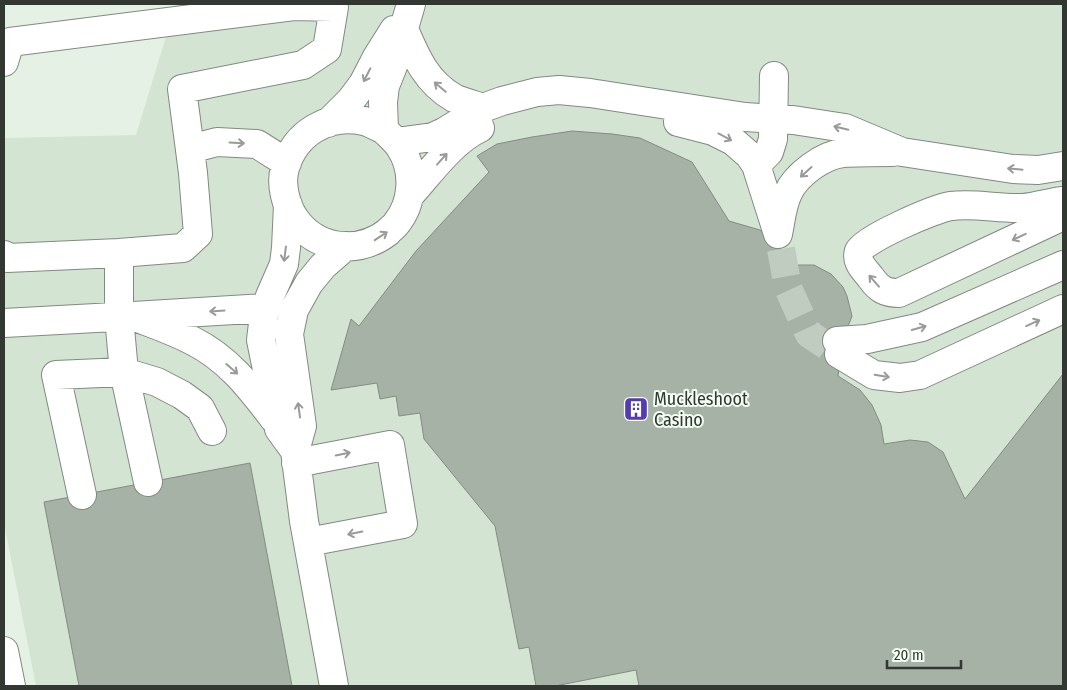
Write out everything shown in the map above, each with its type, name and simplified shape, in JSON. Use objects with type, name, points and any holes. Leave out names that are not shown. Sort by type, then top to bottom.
[{"type":"street","points":[[390,136],[383,102],[385,86],[393,66],[411,4]]},
{"type":"street","points":[[328,122],[351,100],[363,84],[377,57],[411,4]]},
{"type":"street","points":[[4,62],[10,42],[294,6],[334,7],[327,49],[303,64],[182,89],[198,234],[184,248],[7,258],[4,255]]},
{"type":"street","points":[[404,30],[416,59],[440,89],[456,99],[484,108]]},
{"type":"street","points":[[756,165],[769,152],[773,139],[774,76]]},
{"type":"street","points":[[390,136],[433,136],[444,132],[484,108],[502,101],[537,92],[559,90],[746,117],[774,118],[845,128],[902,152]]},
{"type":"street","points":[[409,196],[450,150],[473,132],[501,119],[543,107],[564,105],[690,124],[713,131],[734,141],[749,155],[756,165],[779,242],[784,204],[795,182],[805,171],[818,162],[840,153],[902,152],[1013,170],[1038,170],[1059,167],[1057,190],[1062,209]]},
{"type":"street","points":[[344,119],[365,121],[390,136],[400,146],[409,165],[412,186],[407,206],[396,225],[379,238],[360,246],[339,247],[318,240],[301,228],[288,205],[284,191],[284,170],[292,150],[306,134],[324,123],[344,119]]},
{"type":"street","points":[[190,149],[217,142],[257,144],[287,163]]},
{"type":"street","points":[[969,204],[1062,209],[899,294],[889,293],[877,286],[859,262],[859,251],[866,243],[922,215],[948,206],[969,204]]},
{"type":"street","points":[[288,205],[284,264],[266,308],[261,340],[279,429],[296,457]]},
{"type":"street","points":[[334,686],[308,542],[296,457],[302,426],[289,334],[294,310],[309,283],[323,266],[346,246]]},
{"type":"street","points":[[119,253],[126,317],[124,372],[148,482]]},
{"type":"street","points":[[1063,265],[922,328],[867,339],[838,348],[874,375],[900,378],[915,376],[1063,309]]},
{"type":"street","points":[[4,323],[266,308]]},
{"type":"street","points":[[126,317],[194,341],[216,355],[241,377],[278,423]]},
{"type":"street","points":[[82,495],[56,375],[124,372],[157,382],[182,395],[200,408],[212,431]]},
{"type":"street","points":[[296,457],[390,445],[403,524],[308,542]]},
{"type":"street","points":[[4,651],[11,686]]},
{"type":"shaded area","points":[[176,4],[1063,4],[1063,686],[36,686],[4,523],[4,138],[136,135]]},
{"type":"building","name":"Muckleshoot Casino","points":[[572,131],[640,138],[692,162],[729,221],[760,230],[777,244],[794,265],[814,265],[831,274],[843,287],[852,316],[844,330],[838,376],[860,390],[872,405],[881,425],[884,444],[910,440],[928,442],[943,452],[965,499],[1063,374],[1063,686],[639,686],[636,670],[555,686],[536,686],[529,647],[519,649],[495,526],[424,439],[420,413],[399,416],[396,396],[380,399],[377,383],[331,390],[351,319],[359,326],[416,251],[489,172],[477,156],[497,144]]},
{"type":"building","points":[[250,463],[292,686],[79,686],[44,502]]},
{"type":"tunnel","points":[[781,249],[788,288],[809,334],[839,354]]},
{"type":"place","name":"Muckleshoot Casino","points":[[636,409]]}]
